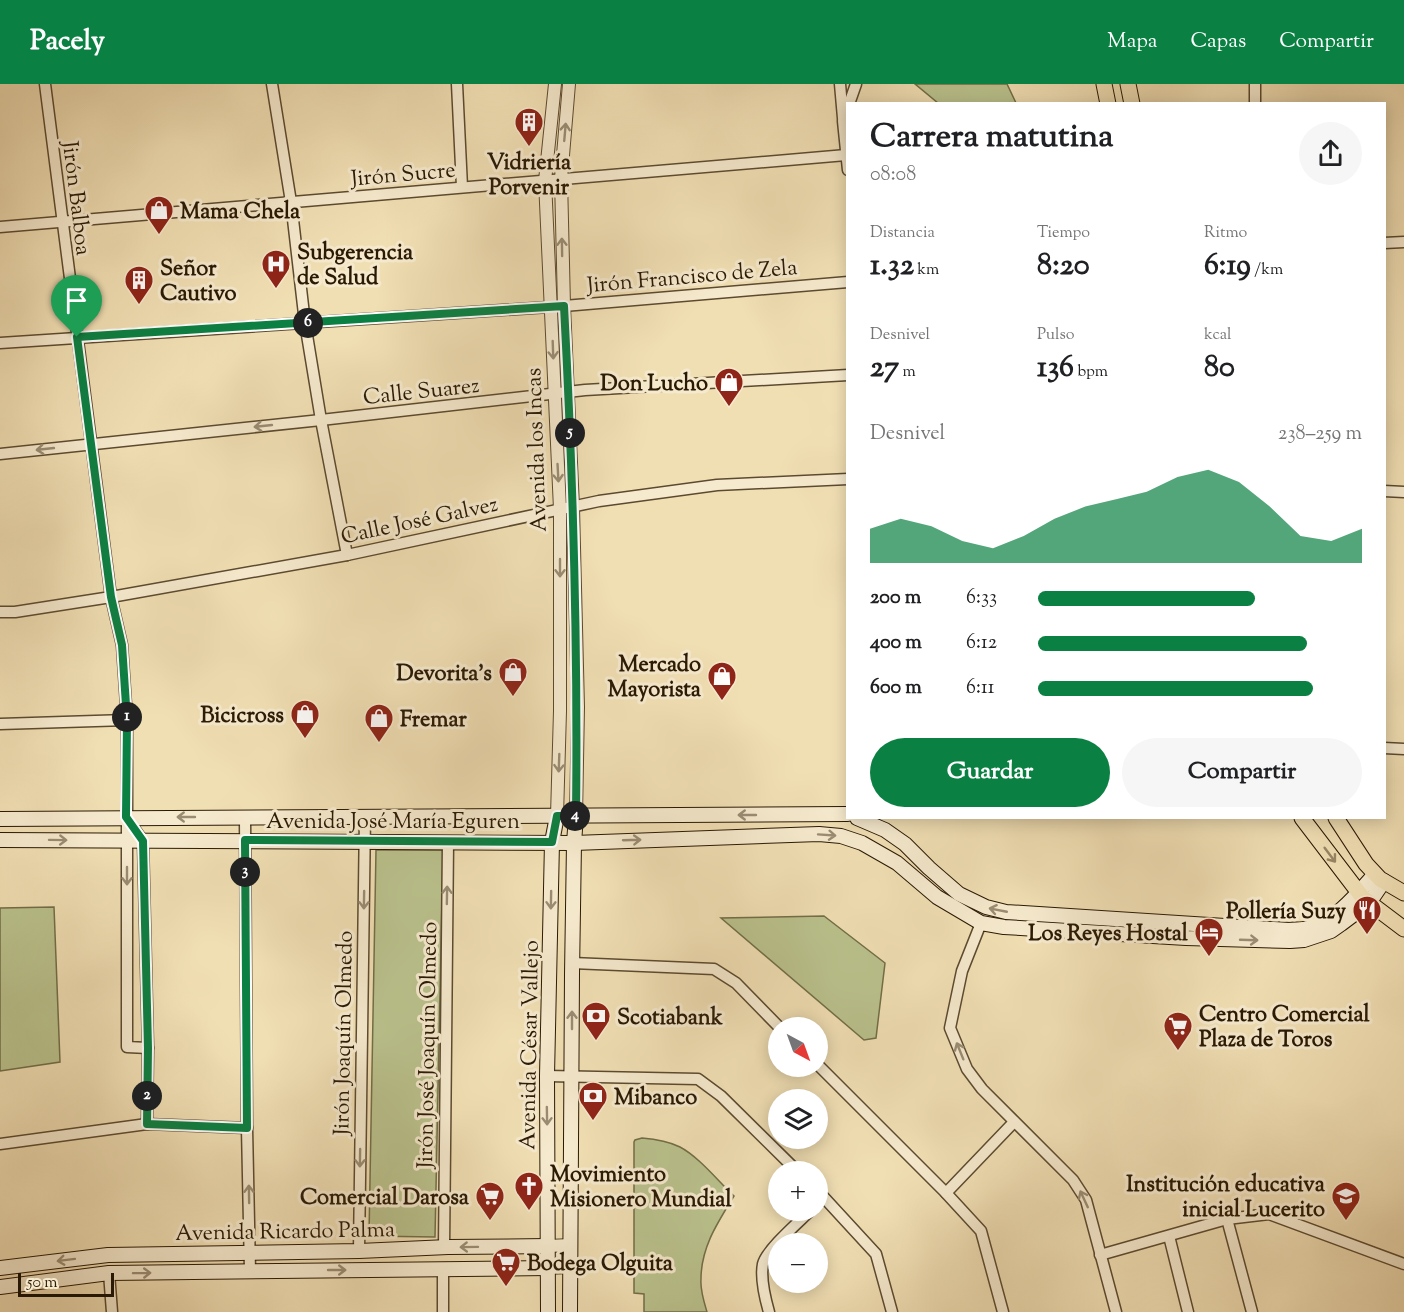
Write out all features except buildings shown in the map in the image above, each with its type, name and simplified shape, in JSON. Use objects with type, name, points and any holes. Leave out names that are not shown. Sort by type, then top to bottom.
[{"type":"main road","points":[[1104,84],[1108,102]]},
{"type":"main road","points":[[1128,84],[1132,102]]},
{"type":"main road","name":"Avenida José María Eguren","points":[[0,819],[846,814]]},
{"type":"main road","name":"Avenida César Vallejo","points":[[548,1312],[547,1076],[552,842],[557,816]]},
{"type":"main road","name":"Avenida César Vallejo","points":[[570,1312],[572,963],[576,816]]},
{"type":"main road","name":"Avenida José María Eguren","points":[[859,819],[885,830],[905,844],[960,894],[986,907],[1006,912],[1298,929],[1322,923],[1345,906],[1363,898]]},
{"type":"main road","points":[[1303,819],[1363,898],[1404,928]]},
{"type":"main road","points":[[1337,819],[1366,864],[1379,878],[1404,893]]},
{"type":"main road","name":"Avenida José María Eguren","points":[[0,840],[574,843],[819,834],[842,836],[862,843],[897,863],[937,897],[981,923],[1004,927],[1175,937],[1290,941],[1304,940],[1331,931],[1379,878]]},
{"type":"main road","name":"Avenida Ricardo Palma","points":[[0,1268],[108,1255],[548,1246]]},
{"type":"main road","name":"Avenida Ricardo Palma","points":[[0,1287],[109,1273],[548,1268]]},
{"type":"street","name":"Jirón Balboa","points":[[45,84],[111,597],[122,645],[127,720],[127,1047],[148,1048]]},
{"type":"street","points":[[272,84],[291,202],[305,323],[347,555]]},
{"type":"street","points":[[457,84],[462,188]]},
{"type":"street","name":"Avenida los Incas","points":[[555,84],[545,180],[568,392],[578,707],[576,816]]},
{"type":"street","name":"Avenida los Incas","points":[[557,816],[560,711],[560,509],[554,394],[561,179],[569,84]]},
{"type":"street","points":[[840,84],[846,155]]},
{"type":"street","points":[[850,102],[856,84]]},
{"type":"street","points":[[1255,84],[1255,102]]},
{"type":"street","points":[[843,121],[846,114]]},
{"type":"street","name":"Jirón Sucre","points":[[0,227],[846,155]]},
{"type":"street","points":[[1386,243],[1404,242]]},
{"type":"street","name":"Jirón Francisco de Zela","points":[[0,343],[557,306],[846,282]]},
{"type":"street","name":"Calle Suarez","points":[[0,454],[568,392],[846,375]]},
{"type":"street","name":"Calle José Galvez","points":[[0,612],[15,612],[111,597],[347,555],[599,501],[717,485],[846,479]]},
{"type":"street","points":[[1386,491],[1404,492]]},
{"type":"street","points":[[0,724],[127,720]]},
{"type":"street","points":[[1386,748],[1404,749]]},
{"type":"street","name":"Jirón Joaquín Olmedo","points":[[359,1251],[365,816]]},
{"type":"street","points":[[126,817],[143,841],[148,1048],[147,1124]]},
{"type":"street","points":[[245,817],[250,1271]]},
{"type":"street","name":"Jirón José Joaquín Olmedo","points":[[444,1248],[448,842]]},
{"type":"street","points":[[981,923],[962,971],[950,1028],[967,1069],[982,1089],[1073,1180],[1086,1200],[1116,1312]]},
{"type":"street","points":[[572,963],[714,969],[736,983],[769,1017]]},
{"type":"street","points":[[828,1075],[981,1231],[1003,1312]]},
{"type":"street","points":[[547,1076],[698,1079],[722,1096],[787,1161]]},
{"type":"street","points":[[946,1193],[1014,1122]]},
{"type":"street","points":[[0,1144],[147,1124],[247,1128]]},
{"type":"street","points":[[828,1206],[876,1254],[892,1312]]},
{"type":"street","points":[[1100,1255],[1227,1219],[1269,1214],[1404,1264]]},
{"type":"street","points":[[1227,1219],[1252,1312]]},
{"type":"street","points":[[769,1312],[763,1293],[764,1263],[779,1240],[799,1221]]},
{"type":"street","points":[[1169,1236],[1188,1312]]},
{"type":"street","name":"Avenida Ricardo Palma","points":[[548,1246],[571,1245]]},
{"type":"street","name":"Avenida Ricardo Palma","points":[[548,1268],[571,1268]]},
{"type":"street","points":[[443,1270],[443,1312]]},
{"type":"street","points":[[109,1273],[112,1312]]},
{"type":"green space","points":[[915,84],[1007,84],[1016,102],[937,102]]},
{"type":"green space","points":[[376,850],[443,850],[435,1237],[369,1236]]},
{"type":"green space","points":[[54,907],[60,1062],[0,1071],[0,908]]},
{"type":"green space","points":[[824,916],[885,963],[876,1038],[864,1040],[721,918]]},
{"type":"green space","points":[[642,1138],[666,1142],[687,1151],[734,1196],[712,1235],[704,1256],[701,1283],[707,1312],[644,1312],[644,1294],[634,1293],[634,1142]]},
{"type":"place","name":"Vidriería Porvenir","points":[[529,148]]},
{"type":"place","name":"Mama Chela","points":[[159,236]]},
{"type":"place","name":"Subgerencia de Salud","points":[[276,290]]},
{"type":"place","name":"Señor Cautivo","points":[[139,306]]},
{"type":"place","name":"Don Lucho","points":[[729,408]]},
{"type":"place","name":"Devorita's","points":[[513,698]]},
{"type":"place","name":"Mercado Mayorista","points":[[722,702]]},
{"type":"place","name":"Bicicross","points":[[305,740]]},
{"type":"place","name":"Fremar","points":[[379,744]]},
{"type":"place","name":"Pollería Suzy","points":[[1367,936]]},
{"type":"place","name":"Los Reyes Hostal","points":[[1209,958]]},
{"type":"place","name":"Scotiabank","points":[[596,1042]]},
{"type":"place","name":"Centro Comercial Plaza de Toros","points":[[1178,1052]]},
{"type":"place","name":"Mibanco","points":[[593,1122]]},
{"type":"place","name":"Movimiento Misionero Mundial","points":[[529,1212]]},
{"type":"place","name":"Comercial Darosa","points":[[490,1222]]},
{"type":"place","name":"Institución educativa inicial Lucerito","points":[[1346,1222]]},
{"type":"place","name":"Bodega Olguita","points":[[506,1288]]},
{"type":"route","points":[[564,306],[573,507],[578,707],[576,816],[557,816],[552,842],[245,840],[247,1128],[147,1124],[148,1048],[143,841],[126,817],[127,701],[122,645],[111,597],[77,337],[564,306]]}]
